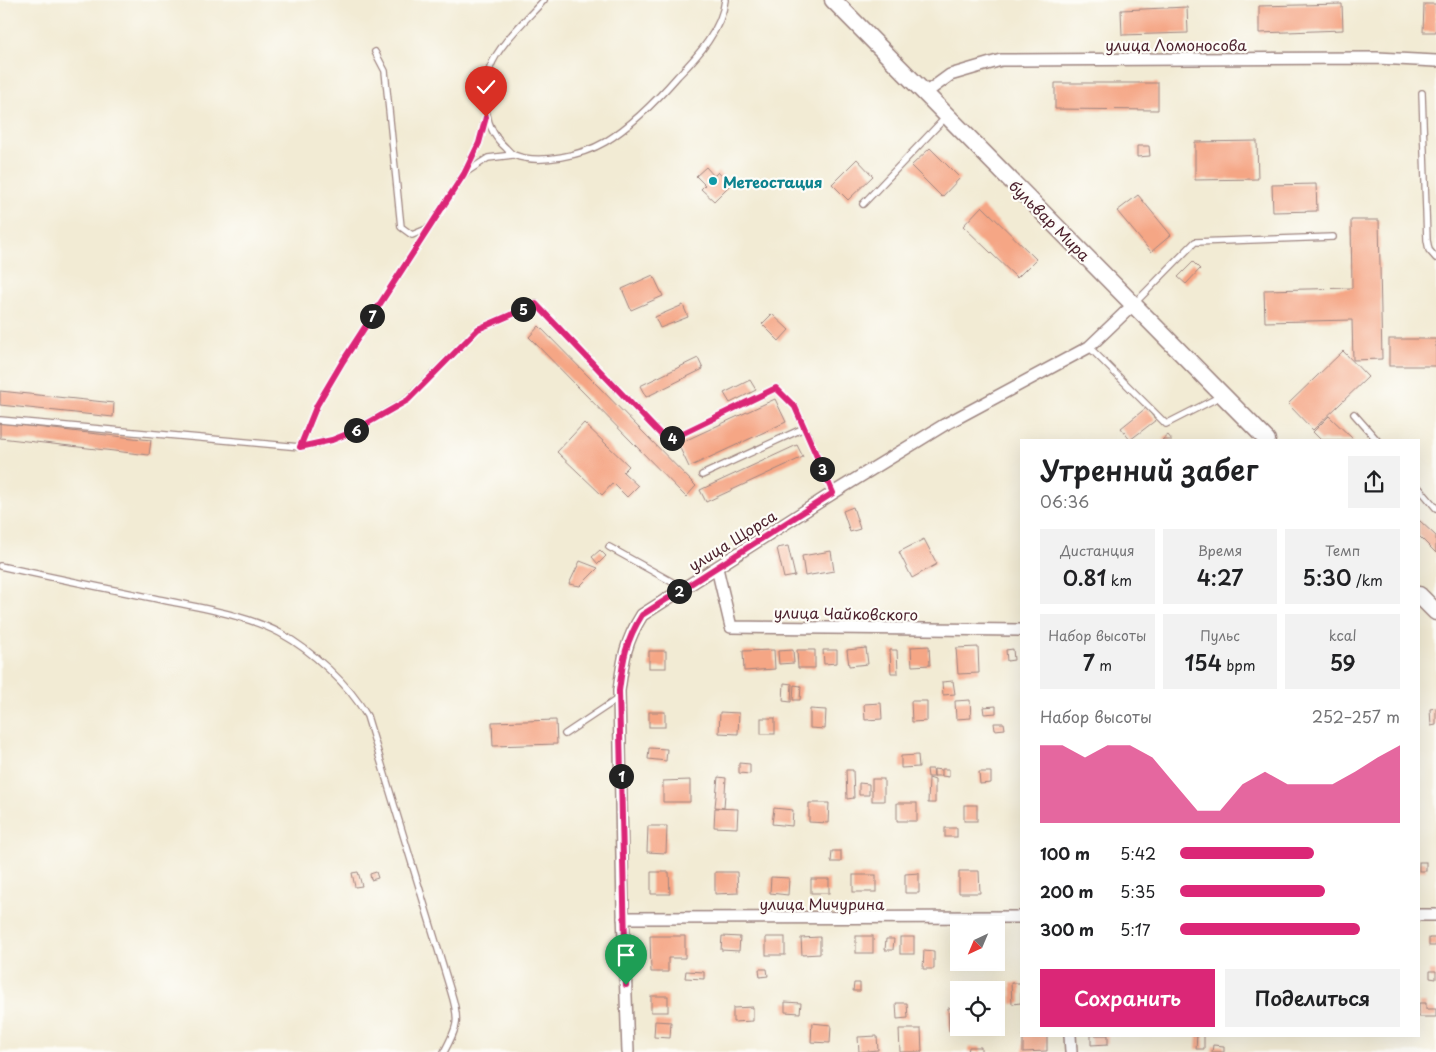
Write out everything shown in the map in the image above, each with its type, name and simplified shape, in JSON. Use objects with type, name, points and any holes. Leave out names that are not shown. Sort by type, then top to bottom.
[{"type":"main road","name":"бульвар Мира","points":[[832,0],[1266,439]]},
{"type":"main road","points":[[1420,596],[1436,612]]},
{"type":"street","name":"улица Ломоносова","points":[[924,94],[950,75],[1001,60],[1377,58],[1436,61]]},
{"type":"street","name":"улица Щорса","points":[[628,1052],[623,918],[619,698],[623,658],[631,632],[642,615],[833,493],[944,425],[1089,347],[1134,304]]},
{"type":"street","name":"улица Чайковского","points":[[716,568],[731,627],[1020,630]]},
{"type":"street","points":[[1420,916],[1436,915]]},
{"type":"street","name":"улица Мичурина","points":[[623,918],[1020,917]]},
{"type":"street","points":[[1070,1037],[1071,1052]]},
{"type":"lane","points":[[300,447],[317,405],[343,361],[464,174],[479,143],[486,117],[486,89],[490,67],[508,38],[544,0]]},
{"type":"lane","points":[[464,174],[488,158],[513,155],[536,160],[574,154],[605,142],[635,119],[693,61],[717,26],[724,8],[724,0]]},
{"type":"lane","points":[[375,52],[386,71],[401,227],[412,235],[429,228]]},
{"type":"lane","points":[[1422,93],[1426,240],[1429,250],[1436,258]]},
{"type":"lane","points":[[486,117],[497,140],[513,155]]},
{"type":"lane","points":[[862,204],[947,117]]},
{"type":"lane","points":[[1134,304],[1195,242],[1333,237]]},
{"type":"lane","points":[[0,420],[300,447],[332,440],[352,432],[408,400],[478,329],[536,304],[667,441],[776,388],[795,407],[833,493]]},
{"type":"lane","points":[[1089,347],[1166,424],[1222,395]]},
{"type":"lane","points":[[1354,414],[1376,439]]},
{"type":"lane","points":[[702,476],[804,428]]},
{"type":"lane","points":[[1420,489],[1436,508]]},
{"type":"lane","points":[[609,547],[683,588]]},
{"type":"lane","points":[[0,566],[216,612],[263,625],[280,633],[302,648],[333,674],[361,705],[367,716],[453,998],[457,1016],[456,1031],[444,1052]]},
{"type":"lane","points":[[565,734],[619,698]]},
{"type":"building","points":[[1342,4],[1343,30],[1259,33],[1259,6]]},
{"type":"building","points":[[1424,4],[1436,4],[1436,32],[1423,32]]},
{"type":"building","points":[[1187,7],[1188,33],[1122,35],[1121,10]]},
{"type":"building","points":[[1055,83],[1158,83],[1158,110],[1055,109]]},
{"type":"building","points":[[1257,141],[1258,179],[1195,180],[1195,142]]},
{"type":"building","points":[[1137,146],[1149,146],[1150,156],[1137,157]]},
{"type":"building","points":[[930,148],[960,178],[942,197],[911,166]]},
{"type":"building","points":[[857,159],[873,176],[848,200],[832,184]]},
{"type":"building","name":"Метеостация","points":[[706,167],[714,176],[718,172],[730,185],[714,201],[701,189],[705,185],[696,176]]},
{"type":"building","points":[[1316,184],[1317,211],[1273,212],[1272,185]]},
{"type":"building","points":[[1138,195],[1171,235],[1151,252],[1117,211]]},
{"type":"building","points":[[982,206],[1036,259],[1017,278],[963,226]]},
{"type":"building","points":[[1351,220],[1379,220],[1382,359],[1353,360],[1352,320],[1265,322],[1264,290],[1352,288]]},
{"type":"building","points":[[1193,262],[1200,269],[1186,284],[1178,277]]},
{"type":"building","points":[[653,275],[663,296],[631,310],[622,289]]},
{"type":"building","points":[[683,305],[688,317],[660,328],[655,317]]},
{"type":"building","points":[[772,314],[789,330],[779,341],[762,324]]},
{"type":"building","points":[[539,326],[696,486],[686,497],[529,337]]},
{"type":"building","points":[[1389,339],[1436,339],[1436,366],[1389,366]]},
{"type":"building","points":[[1343,351],[1368,377],[1313,430],[1288,404]]},
{"type":"building","points":[[698,358],[703,369],[646,397],[640,386]]},
{"type":"building","points":[[750,380],[756,390],[730,403],[724,393]]},
{"type":"building","points":[[0,391],[114,403],[113,417],[0,405]]},
{"type":"building","points":[[775,399],[786,422],[689,467],[678,444]]},
{"type":"building","points":[[1146,408],[1156,420],[1131,439],[1121,428]]},
{"type":"building","points":[[1329,416],[1353,439],[1320,439],[1313,432]]},
{"type":"building","points":[[0,423],[151,440],[149,455],[0,438]]},
{"type":"building","points":[[584,423],[629,466],[623,472],[638,486],[627,497],[613,483],[602,495],[557,452]]},
{"type":"building","points":[[1168,435],[1171,439],[1163,439]]},
{"type":"building","points":[[797,445],[803,457],[706,502],[700,490]]},
{"type":"building","points":[[853,507],[860,529],[850,532],[843,511]]},
{"type":"building","points":[[1420,521],[1436,536],[1436,553],[1420,537]]},
{"type":"building","points":[[924,539],[937,564],[912,578],[899,552]]},
{"type":"building","points":[[788,546],[795,576],[784,578],[777,548]]},
{"type":"building","points":[[600,550],[606,556],[598,564],[592,557]]},
{"type":"building","points":[[831,551],[834,571],[805,576],[802,556]]},
{"type":"building","points":[[580,561],[598,568],[580,586],[569,584]]},
{"type":"building","points":[[929,646],[930,665],[912,666],[911,647]]},
{"type":"building","points":[[978,647],[979,673],[958,674],[956,648]]},
{"type":"building","points":[[866,648],[868,664],[849,666],[847,650]]},
{"type":"building","points":[[1013,649],[1014,660],[1007,661],[1006,650]]},
{"type":"building","points":[[774,650],[775,669],[744,671],[743,651]]},
{"type":"building","points":[[793,650],[794,663],[779,664],[778,651]]},
{"type":"building","points":[[797,650],[815,650],[815,668],[798,668]]},
{"type":"building","points":[[823,650],[837,650],[837,663],[824,664]]},
{"type":"building","points":[[890,650],[897,650],[898,673],[891,673]]},
{"type":"building","points":[[649,651],[666,651],[666,668],[649,668]]},
{"type":"building","points":[[953,681],[955,694],[943,695],[942,682]]},
{"type":"building","points":[[784,683],[792,684],[791,702],[783,701]]},
{"type":"building","points":[[794,685],[801,686],[800,700],[793,700]]},
{"type":"building","points":[[970,700],[971,718],[956,719],[955,701]]},
{"type":"building","points":[[911,701],[927,701],[927,721],[912,722]]},
{"type":"building","points":[[881,703],[882,719],[865,720],[864,704]]},
{"type":"building","points":[[996,706],[996,713],[984,714],[983,707]]},
{"type":"building","points":[[1436,708],[1436,725],[1431,726],[1430,709]]},
{"type":"building","points":[[810,709],[826,710],[825,729],[810,728]]},
{"type":"building","points":[[649,712],[665,712],[665,727],[649,727]]},
{"type":"building","points":[[720,712],[739,713],[738,734],[719,733]]},
{"type":"building","points":[[761,718],[775,718],[775,734],[761,734]]},
{"type":"building","points":[[556,720],[557,744],[493,746],[492,722]]},
{"type":"building","points":[[994,723],[1004,723],[1005,729],[995,730]]},
{"type":"building","points":[[649,748],[667,749],[666,761],[648,759]]},
{"type":"building","points":[[918,755],[919,767],[901,768],[901,756]]},
{"type":"building","points":[[739,763],[750,764],[750,774],[739,773]]},
{"type":"building","points":[[927,769],[933,769],[934,777],[928,777]]},
{"type":"building","points":[[934,769],[941,770],[941,776],[934,776]]},
{"type":"building","points":[[942,769],[949,769],[949,777],[942,776]]},
{"type":"building","points":[[846,770],[853,770],[854,798],[847,799]]},
{"type":"building","points":[[979,772],[991,772],[991,783],[980,784]]},
{"type":"building","points":[[718,777],[726,778],[724,808],[715,807]]},
{"type":"building","points":[[929,778],[935,780],[935,803],[928,803]]},
{"type":"building","points":[[872,779],[884,779],[884,801],[872,801]]},
{"type":"building","points":[[690,780],[690,802],[663,802],[663,781]]},
{"type":"building","points":[[859,783],[869,784],[869,795],[859,795]]},
{"type":"building","points":[[809,803],[829,803],[828,823],[809,822]]},
{"type":"building","points":[[897,803],[917,803],[917,821],[897,821]]},
{"type":"building","points":[[964,805],[977,805],[977,821],[964,821]]},
{"type":"building","points":[[715,808],[738,809],[737,828],[714,827]]},
{"type":"building","points":[[774,808],[793,810],[792,826],[772,824]]},
{"type":"building","points":[[648,826],[667,826],[666,853],[647,852]]},
{"type":"building","points":[[945,828],[957,828],[957,837],[945,837]]},
{"type":"building","points":[[832,851],[841,851],[841,862],[831,862]]},
{"type":"building","points":[[1420,862],[1426,862],[1426,871],[1420,871]]},
{"type":"building","points":[[959,871],[979,871],[980,893],[959,893]]},
{"type":"building","points":[[358,872],[362,886],[355,887],[352,873]]},
{"type":"building","points":[[376,872],[378,878],[371,880],[370,874]]},
{"type":"building","points":[[651,872],[669,872],[670,894],[651,894]]},
{"type":"building","points":[[715,872],[737,872],[738,893],[715,894]]},
{"type":"building","points":[[919,873],[919,893],[905,893],[905,874]]},
{"type":"building","points":[[853,875],[876,875],[876,892],[853,892]]},
{"type":"building","points":[[771,877],[789,878],[788,895],[770,893]]},
{"type":"building","points":[[811,879],[829,879],[829,893],[811,893]]},
{"type":"building","points":[[650,936],[685,936],[685,958],[668,958],[668,972],[651,972]]},
{"type":"building","points":[[722,936],[740,937],[739,951],[721,950]]},
{"type":"building","points":[[856,936],[873,936],[873,953],[856,953]]},
{"type":"building","points":[[766,937],[785,937],[785,955],[766,955]]},
{"type":"building","points":[[820,937],[820,954],[802,955],[801,938]]},
{"type":"building","points":[[900,937],[914,937],[914,954],[900,954]]},
{"type":"building","points":[[1429,938],[1436,938],[1436,946],[1429,946]]},
{"type":"building","points":[[886,939],[894,939],[893,950],[885,950]]},
{"type":"building","points":[[924,950],[934,951],[934,969],[923,969]]},
{"type":"building","points":[[759,969],[767,969],[768,976],[760,977]]},
{"type":"building","points":[[686,971],[704,972],[704,979],[685,978]]},
{"type":"building","points":[[1430,971],[1436,971],[1436,979],[1430,978]]},
{"type":"building","points":[[854,983],[860,983],[860,991],[853,991]]},
{"type":"building","points":[[1011,983],[1020,983],[1020,1003],[1012,1004]]},
{"type":"building","points":[[651,996],[668,996],[668,1012],[651,1012]]},
{"type":"building","points":[[785,1002],[801,1003],[800,1013],[785,1012]]},
{"type":"building","points":[[896,1003],[907,1003],[908,1018],[897,1019]]},
{"type":"building","points":[[1420,1003],[1426,1003],[1426,1009],[1436,1009],[1436,1017],[1420,1017]]},
{"type":"building","points":[[753,1007],[753,1021],[733,1022],[733,1008]]},
{"type":"building","points":[[948,1008],[950,1008],[950,1031],[949,1031]]},
{"type":"building","points":[[655,1021],[671,1022],[670,1038],[654,1037]]},
{"type":"building","points":[[812,1023],[831,1025],[830,1043],[811,1042]]},
{"type":"building","points":[[899,1029],[921,1029],[922,1052],[900,1052]]},
{"type":"building","points":[[877,1036],[878,1050],[859,1052],[858,1037]]},
{"type":"building","points":[[1023,1037],[1047,1037],[1047,1051],[1023,1052]]},
{"type":"building","points":[[1091,1037],[1108,1037],[1108,1044],[1091,1045]]},
{"type":"building","points":[[1197,1037],[1204,1037],[1204,1049],[1196,1049]]},
{"type":"building","points":[[1213,1045],[1224,1046],[1224,1052],[1212,1052]]},
{"type":"building","points":[[969,1047],[981,1047],[981,1052],[968,1052]]},
{"type":"place","name":"Метеостация","points":[[713,181]]},
{"type":"route","points":[[486,117],[479,143],[464,174],[343,361],[317,405],[300,447],[332,440],[352,432],[408,400],[478,329],[536,304],[667,441],[776,388],[795,407],[833,493],[642,615],[631,632],[623,658],[619,691],[626,985]]}]
